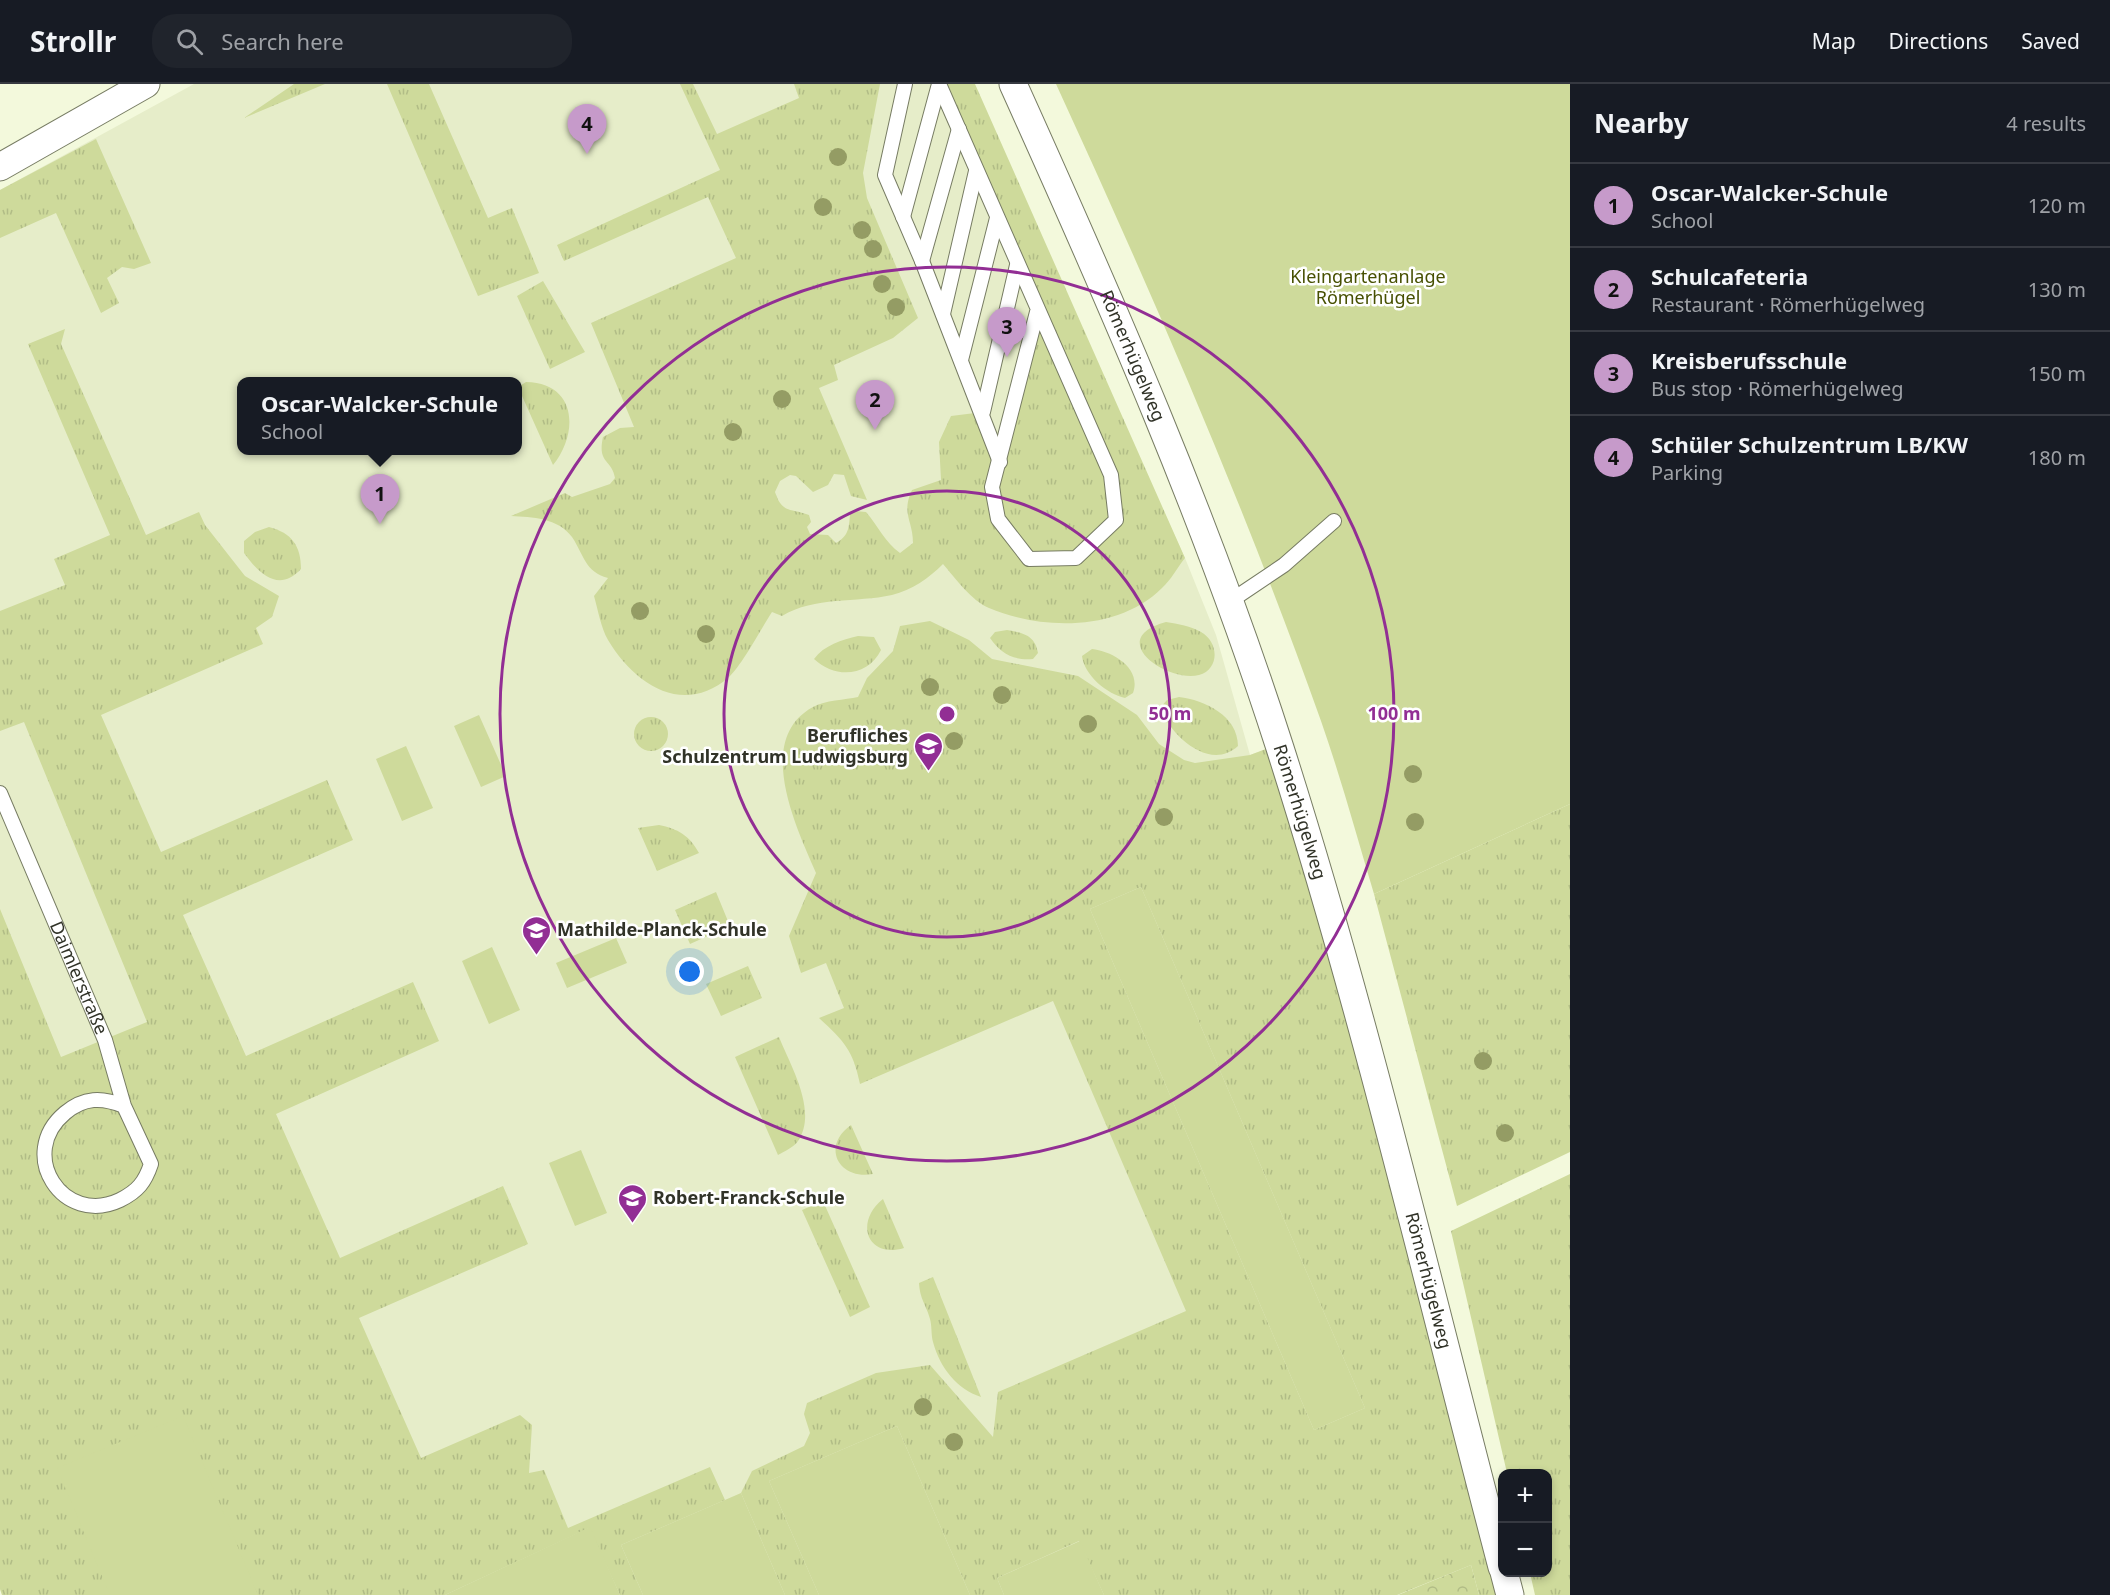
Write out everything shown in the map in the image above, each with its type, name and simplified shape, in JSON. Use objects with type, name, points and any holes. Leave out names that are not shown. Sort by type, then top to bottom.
[{"type":"street","points":[[0,167],[146,84]]},
{"type":"street","name":"Römerhügelweg","points":[[1013,84],[1148,390],[1229,602],[1279,744],[1327,898],[1498,1548]]},
{"type":"street","points":[[1505,1577],[1510,1595]]},
{"type":"lane","points":[[905,84],[885,175],[962,360],[1000,462]]},
{"type":"lane","points":[[903,217],[939,84]]},
{"type":"lane","points":[[939,84],[1037,312],[1112,475],[1116,520],[1077,558],[1029,558],[998,519],[992,487],[1037,312]]},
{"type":"lane","points":[[922,261],[958,129]]},
{"type":"lane","points":[[943,314],[976,171]]},
{"type":"lane","points":[[962,360],[997,218]]},
{"type":"lane","points":[[982,412],[1017,265]]},
{"type":"lane","points":[[1229,602],[1284,565],[1334,521]]},
{"type":"lane","name":"Daimlerstraße","points":[[0,793],[105,1040],[124,1106],[151,1164],[146,1178],[135,1192],[104,1207],[81,1205],[59,1191],[50,1180],[46,1169],[44,1144],[52,1123],[76,1103],[99,1099],[124,1106]]},
{"type":"shaded area","points":[[194,84],[968,84],[1185,558],[1216,635],[1250,755],[1279,744],[1471,1565],[1397,1595],[2,1595],[0,1589],[0,190]]},
{"type":"green space","points":[[294,84],[325,84],[244,118]]},
{"type":"green space","points":[[387,84],[429,84],[488,218],[512,208],[539,273],[478,296]]},
{"type":"green space","points":[[680,84],[693,84],[717,134],[799,98],[794,84],[880,84],[863,173],[867,198],[918,318],[893,338],[834,365],[838,380],[819,388],[867,500],[851,496],[844,475],[834,474],[828,485],[813,492],[796,476],[790,475],[780,481],[775,492],[781,504],[788,509],[809,515],[811,522],[807,527],[810,534],[828,535],[836,543],[846,534],[850,514],[855,511],[866,512],[886,539],[900,553],[913,543],[907,511],[912,490],[941,480],[939,442],[951,416],[983,412],[1000,460],[1037,312],[939,84],[975,84],[1185,558],[1162,588],[1144,602],[1103,619],[1080,623],[1033,621],[1010,616],[983,605],[964,589],[943,564],[920,583],[892,595],[808,605],[782,616],[772,612],[734,671],[712,689],[694,694],[677,694],[661,690],[631,670],[608,640],[594,596],[608,578],[594,572],[572,537],[560,526],[544,520],[511,516],[565,493],[572,497],[610,484],[615,478],[611,467],[603,457],[603,437],[620,428],[634,427],[591,323],[736,258],[708,197],[564,261],[557,245],[720,170]]},
{"type":"green space","name":"Kleingartenanlage Römerhügel","points":[[1056,84],[1570,84],[1570,804],[1374,894],[1328,742],[1261,559],[1162,320]]},
{"type":"green space","points":[[96,139],[151,263],[134,269],[122,267],[107,278],[119,303],[101,313],[56,213],[0,238],[0,190]]},
{"type":"green space","points":[[543,281],[585,352],[550,369],[517,296]]},
{"type":"green space","points":[[65,329],[61,344],[146,535],[199,512],[205,525],[245,576],[279,596],[272,617],[256,628],[263,644],[101,715],[161,852],[327,780],[353,840],[183,915],[246,1056],[413,982],[439,1041],[276,1114],[340,1258],[503,1186],[528,1244],[359,1318],[421,1458],[520,1415],[532,1425],[529,1473],[544,1470],[568,1528],[710,1467],[725,1500],[621,1545],[643,1595],[620,1595],[589,1528],[445,1595],[2,1595],[0,1589],[0,909],[61,1057],[147,1022],[24,722],[0,731],[0,611],[65,585],[54,559],[110,535],[28,344]]},
{"type":"green space","points":[[526,382],[543,385],[555,391],[564,400],[569,425],[567,439],[553,465],[522,396],[522,384]]},
{"type":"green space","points":[[269,527],[284,533],[297,547],[301,569],[285,580],[277,580],[263,574],[244,553],[244,541],[255,532]]},
{"type":"green space","points":[[930,621],[969,640],[992,659],[1078,676],[1137,715],[1159,744],[1184,760],[1195,763],[1250,755],[1279,744],[1498,1551],[1498,1577],[1505,1577],[1510,1595],[1479,1595],[1471,1565],[1397,1595],[1104,1595],[1079,1541],[997,1578],[1004,1595],[970,1595],[897,1426],[769,1481],[819,1595],[785,1595],[741,1493],[752,1471],[804,1446],[810,1433],[804,1414],[807,1403],[876,1373],[930,1365],[993,1437],[998,1392],[1186,1311],[1053,1001],[860,1084],[851,1054],[835,1033],[819,1018],[844,1008],[826,963],[801,973],[789,936],[816,873],[799,832],[785,785],[783,761],[786,740],[795,721],[813,707],[858,697],[867,678],[893,651],[900,626]],"holes":[[[1141,887],[1365,1408],[1314,1430],[1090,909]]]},
{"type":"green space","points":[[1166,622],[1193,628],[1207,636],[1215,655],[1211,667],[1206,672],[1186,676],[1158,666],[1147,658],[1141,648],[1140,639],[1148,629]]},
{"type":"green space","points":[[1007,630],[1023,634],[1034,642],[1038,653],[1033,659],[1020,659],[1008,655],[990,638],[995,632]]},
{"type":"green space","points":[[858,636],[874,637],[881,650],[868,666],[860,670],[841,672],[831,670],[814,659],[828,647]]},
{"type":"green space","points":[[1092,649],[1108,653],[1123,662],[1133,676],[1135,684],[1133,693],[1125,698],[1118,696],[1104,688],[1092,677],[1082,656]]},
{"type":"green space","points":[[1179,697],[1199,702],[1218,711],[1232,726],[1237,735],[1238,746],[1227,753],[1216,755],[1204,753],[1182,739],[1165,719],[1160,708],[1167,700]]},
{"type":"green space","points":[[479,715],[506,776],[481,787],[454,726]]},
{"type":"green space","points":[[651,717],[663,722],[668,734],[663,746],[651,751],[639,746],[634,734],[639,722]]},
{"type":"green space","points":[[406,746],[433,808],[402,821],[376,759]]},
{"type":"green space","points":[[1570,804],[1570,1152],[1457,1206],[1374,894]]},
{"type":"green space","points":[[659,825],[682,834],[699,853],[657,871],[638,828]]},
{"type":"green space","points":[[1141,887],[1365,1408],[1314,1430],[1090,909]]},
{"type":"green space","points":[[716,892],[730,926],[690,944],[675,910]]},
{"type":"green space","points":[[616,938],[627,963],[567,988],[556,963]]},
{"type":"green space","points":[[492,947],[520,1010],[489,1024],[462,961]]},
{"type":"green space","points":[[748,966],[762,998],[721,1016],[706,984]]},
{"type":"green space","points":[[779,1037],[801,1089],[805,1116],[798,1141],[778,1155],[735,1057]]},
{"type":"green space","points":[[851,1125],[873,1174],[851,1172],[838,1160],[837,1142],[842,1133]]},
{"type":"green space","points":[[581,1150],[607,1213],[575,1226],[549,1163]]},
{"type":"green space","points":[[1570,1174],[1570,1595],[1535,1595],[1531,1577],[1552,1577],[1552,1469],[1506,1469],[1451,1231]]},
{"type":"green space","points":[[883,1199],[904,1248],[891,1250],[881,1248],[873,1243],[869,1236],[867,1228],[869,1218],[874,1208]]},
{"type":"green space","points":[[823,1201],[870,1307],[850,1317],[802,1210]]},
{"type":"green space","points":[[933,1277],[981,1397],[957,1383],[945,1369],[936,1352],[930,1319],[919,1283]]},
{"type":"green space","points":[[183,1416],[258,1595],[110,1595],[57,1468]]},
{"type":"green space","points":[[897,1426],[970,1595],[819,1595],[769,1481]]},
{"type":"green space","points":[[741,1493],[785,1595],[643,1595],[621,1545]]},
{"type":"green space","points":[[590,1527],[620,1595],[445,1595]]},
{"type":"green space","points":[[1080,1541],[1104,1595],[1004,1595],[997,1578]]},
{"type":"green space","points":[[1471,1565],[1479,1595],[1398,1595]]},
{"type":"place","name":"Schüler Schulzentrum LB/KW","points":[[587,154]]},
{"type":"place","name":"Kreisberufsschule","points":[[1007,357]]},
{"type":"place","name":"Schulcafeteria","points":[[875,430]]},
{"type":"place","name":"Oscar-Walcker-Schule","points":[[380,524]]},
{"type":"place","name":"Berufliches Schulzentrum Ludwigsburg","points":[[929,772]]},
{"type":"place","name":"Mathilde-Planck-Schule","points":[[536,956]]},
{"type":"place","name":"Robert-Franck-Schule","points":[[632,1224]]}]
